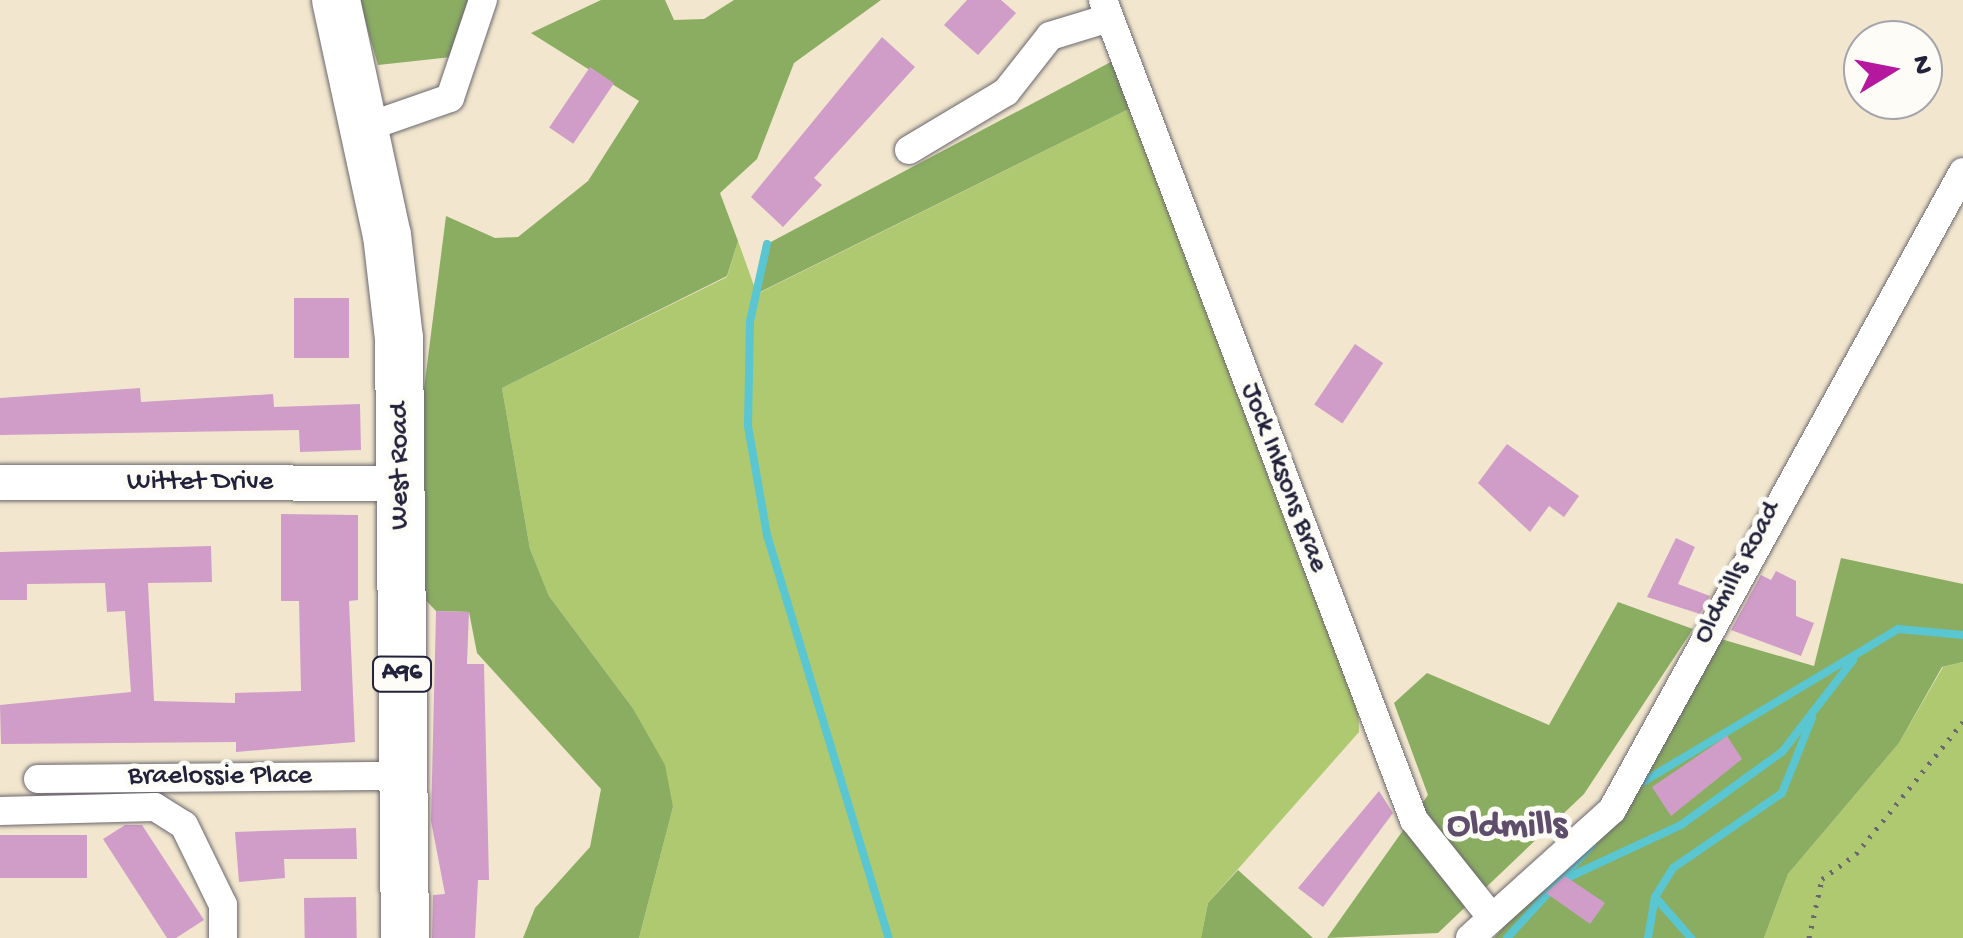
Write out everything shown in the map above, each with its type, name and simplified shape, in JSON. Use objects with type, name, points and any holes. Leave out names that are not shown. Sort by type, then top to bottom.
[{"type":"highway","name":"West Road","points":[[336,0],[367,127],[397,319],[404,938]]},
{"type":"street","points":[[367,127],[450,98],[483,0]]},
{"type":"street","name":"Jock Inksons Brae","points":[[909,150],[1006,92],[1050,36],[1106,9],[1414,820],[1492,918]]},
{"type":"street","name":"Oldmills Road","points":[[1470,938],[1612,810],[1963,172]]},
{"type":"street","name":"Wittet Drive","points":[[0,482],[400,483]]},
{"type":"street","name":"Braelossie Place","points":[[38,778],[402,776]]},
{"type":"street","points":[[0,810],[155,807],[184,825],[223,905],[224,938]]},
{"type":"path","points":[[1809,938],[1822,879],[1856,854],[1963,722]]},
{"type":"green space","points":[[359,0],[483,0],[470,55],[378,65]]},
{"type":"green space","points":[[601,0],[665,0],[674,20],[704,19],[734,0],[881,0],[794,63],[757,159],[720,193],[738,241],[727,276],[502,388],[530,549],[549,596],[632,707],[665,765],[673,807],[639,938],[523,938],[535,908],[590,847],[601,789],[477,653],[469,612],[436,611],[421,595],[418,436],[446,216],[495,238],[518,237],[588,181],[639,101],[531,33]]},
{"type":"green space","points":[[1122,56],[1141,103],[756,294],[767,244]]},
{"type":"green space","points":[[1141,103],[1357,673],[1359,732],[1208,903],[1201,938],[639,938],[673,807],[632,707],[549,596],[530,549],[502,388],[727,277],[738,241],[757,294]]},
{"type":"green space","points":[[1841,558],[1963,584],[1963,662],[1942,667],[1899,743],[1788,874],[1764,938],[1494,938],[1651,763],[1721,639],[1814,666]]},
{"type":"green space","points":[[1618,602],[1693,629],[1584,794],[1438,933],[1327,938],[1428,795],[1394,703],[1427,673],[1549,725]]},
{"type":"green space","points":[[1963,662],[1963,938],[1764,938],[1788,874],[1899,743],[1943,667]]},
{"type":"green space","points":[[1238,870],[1313,938],[1201,938],[1208,903]]},
{"type":"building","points":[[967,0],[1001,0],[1016,13],[978,55],[944,25]]},
{"type":"building","points":[[882,37],[915,67],[814,178],[822,185],[783,227],[751,197]]},
{"type":"building","points":[[590,67],[614,83],[573,144],[549,128]]},
{"type":"building","points":[[294,298],[349,298],[349,358],[294,358]]},
{"type":"building","points":[[1355,344],[1383,363],[1342,424],[1314,405]]},
{"type":"building","points":[[140,388],[141,402],[273,394],[274,407],[360,404],[361,450],[300,452],[299,430],[0,435],[0,398]]},
{"type":"building","points":[[1507,444],[1579,496],[1564,517],[1549,506],[1530,532],[1478,483]]},
{"type":"building","points":[[281,514],[358,515],[358,600],[349,601],[355,742],[236,752],[236,742],[1,744],[0,705],[131,692],[125,611],[107,612],[105,583],[27,584],[27,600],[0,600],[0,552],[211,546],[212,582],[148,583],[154,701],[235,703],[235,693],[301,691],[299,601],[281,601]]},
{"type":"building","points":[[1676,538],[1695,547],[1678,584],[1710,596],[1700,614],[1647,597]]},
{"type":"building","points":[[1776,571],[1796,581],[1796,616],[1814,623],[1801,656],[1731,630],[1761,575],[1771,580]]},
{"type":"building","points":[[436,611],[469,612],[467,664],[484,664],[489,880],[478,880],[475,938],[432,938],[433,895],[445,894],[431,821]]},
{"type":"building","points":[[1727,736],[1742,759],[1671,816],[1652,787]]},
{"type":"building","points":[[1379,791],[1393,813],[1323,907],[1298,888]]},
{"type":"building","points":[[125,825],[142,825],[204,920],[176,938],[167,938],[103,839]]},
{"type":"building","points":[[356,828],[357,859],[284,859],[285,878],[239,882],[235,832]]},
{"type":"building","points":[[0,835],[87,835],[87,878],[0,878]]},
{"type":"building","points":[[1565,876],[1605,903],[1590,924],[1546,893]]},
{"type":"building","points":[[356,897],[357,938],[305,938],[304,898]]},
{"type":"waterway","points":[[767,244],[750,321],[748,426],[767,535],[889,938]]},
{"type":"waterway","points":[[1641,783],[1898,629],[1963,635]]},
{"type":"waterway","points":[[1567,878],[1681,825],[1782,752],[1853,660]]},
{"type":"waterway","points":[[1648,938],[1655,897],[1673,868],[1782,793],[1812,718]]},
{"type":"waterway","points":[[1507,938],[1592,845]]},
{"type":"waterway","points":[[1655,897],[1691,938]]},
{"type":"district","name":"Oldmills","points":[[1507,828]]}]
